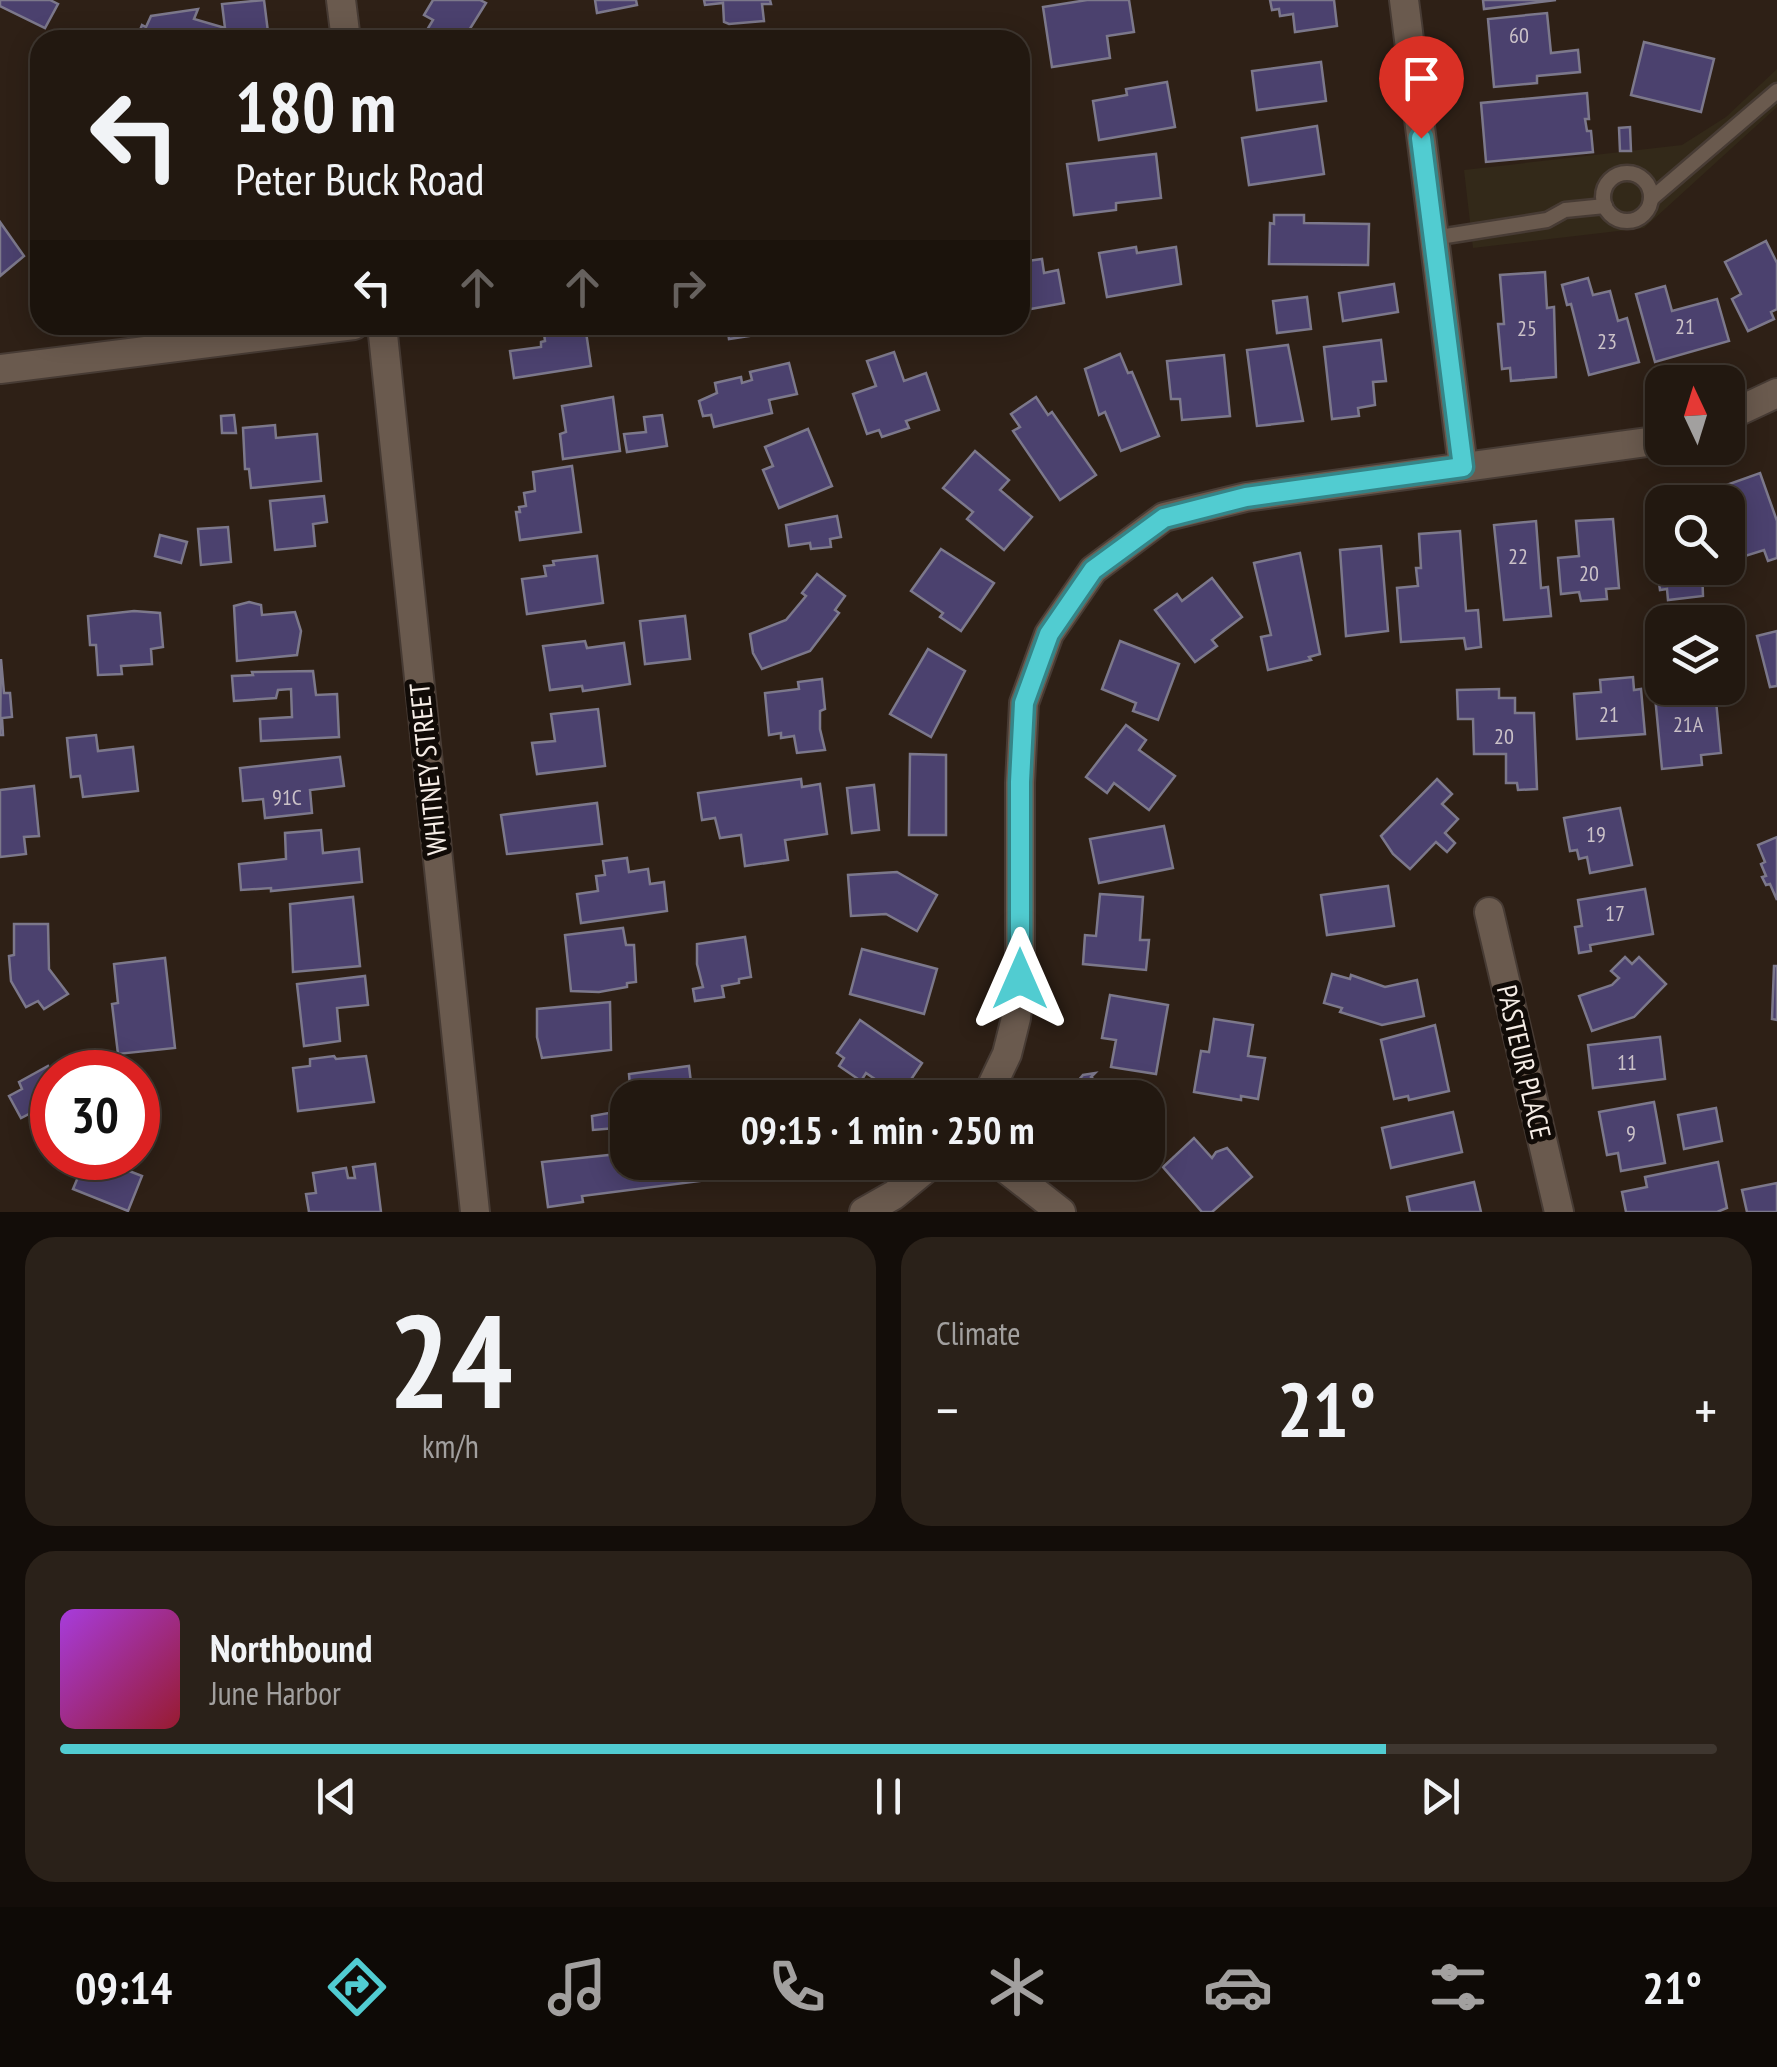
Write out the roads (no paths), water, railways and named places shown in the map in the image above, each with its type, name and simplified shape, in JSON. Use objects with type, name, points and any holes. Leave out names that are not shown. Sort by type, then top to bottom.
[{"type":"street","points":[[341,0],[345,30]]},
{"type":"street","points":[[1404,0],[1463,467]]},
{"type":"street","points":[[0,368],[272,335]]},
{"type":"street","name":"WHITNEY STREET","points":[[383,335],[475,1212]]},
{"type":"street","points":[[1745,408],[1777,393]]},
{"type":"street","points":[[995,1080],[1007,1054],[1020,979],[1024,703],[1049,634],[1093,570],[1164,518],[1246,497],[1645,442]]},
{"type":"street","name":"PASTEUR PLACE","points":[[1488,912],[1559,1212]]},
{"type":"street","points":[[864,1212],[912,1180]]},
{"type":"street","points":[[1020,1180],[1060,1212]]},
{"type":"lane","points":[[1651,199],[1642,178],[1628,173],[1613,178],[1604,190],[1605,206],[1616,218],[1631,220],[1644,213],[1651,199],[1777,91]]},
{"type":"lane","points":[[1432,238],[1547,220],[1565,210],[1605,206]]}]
